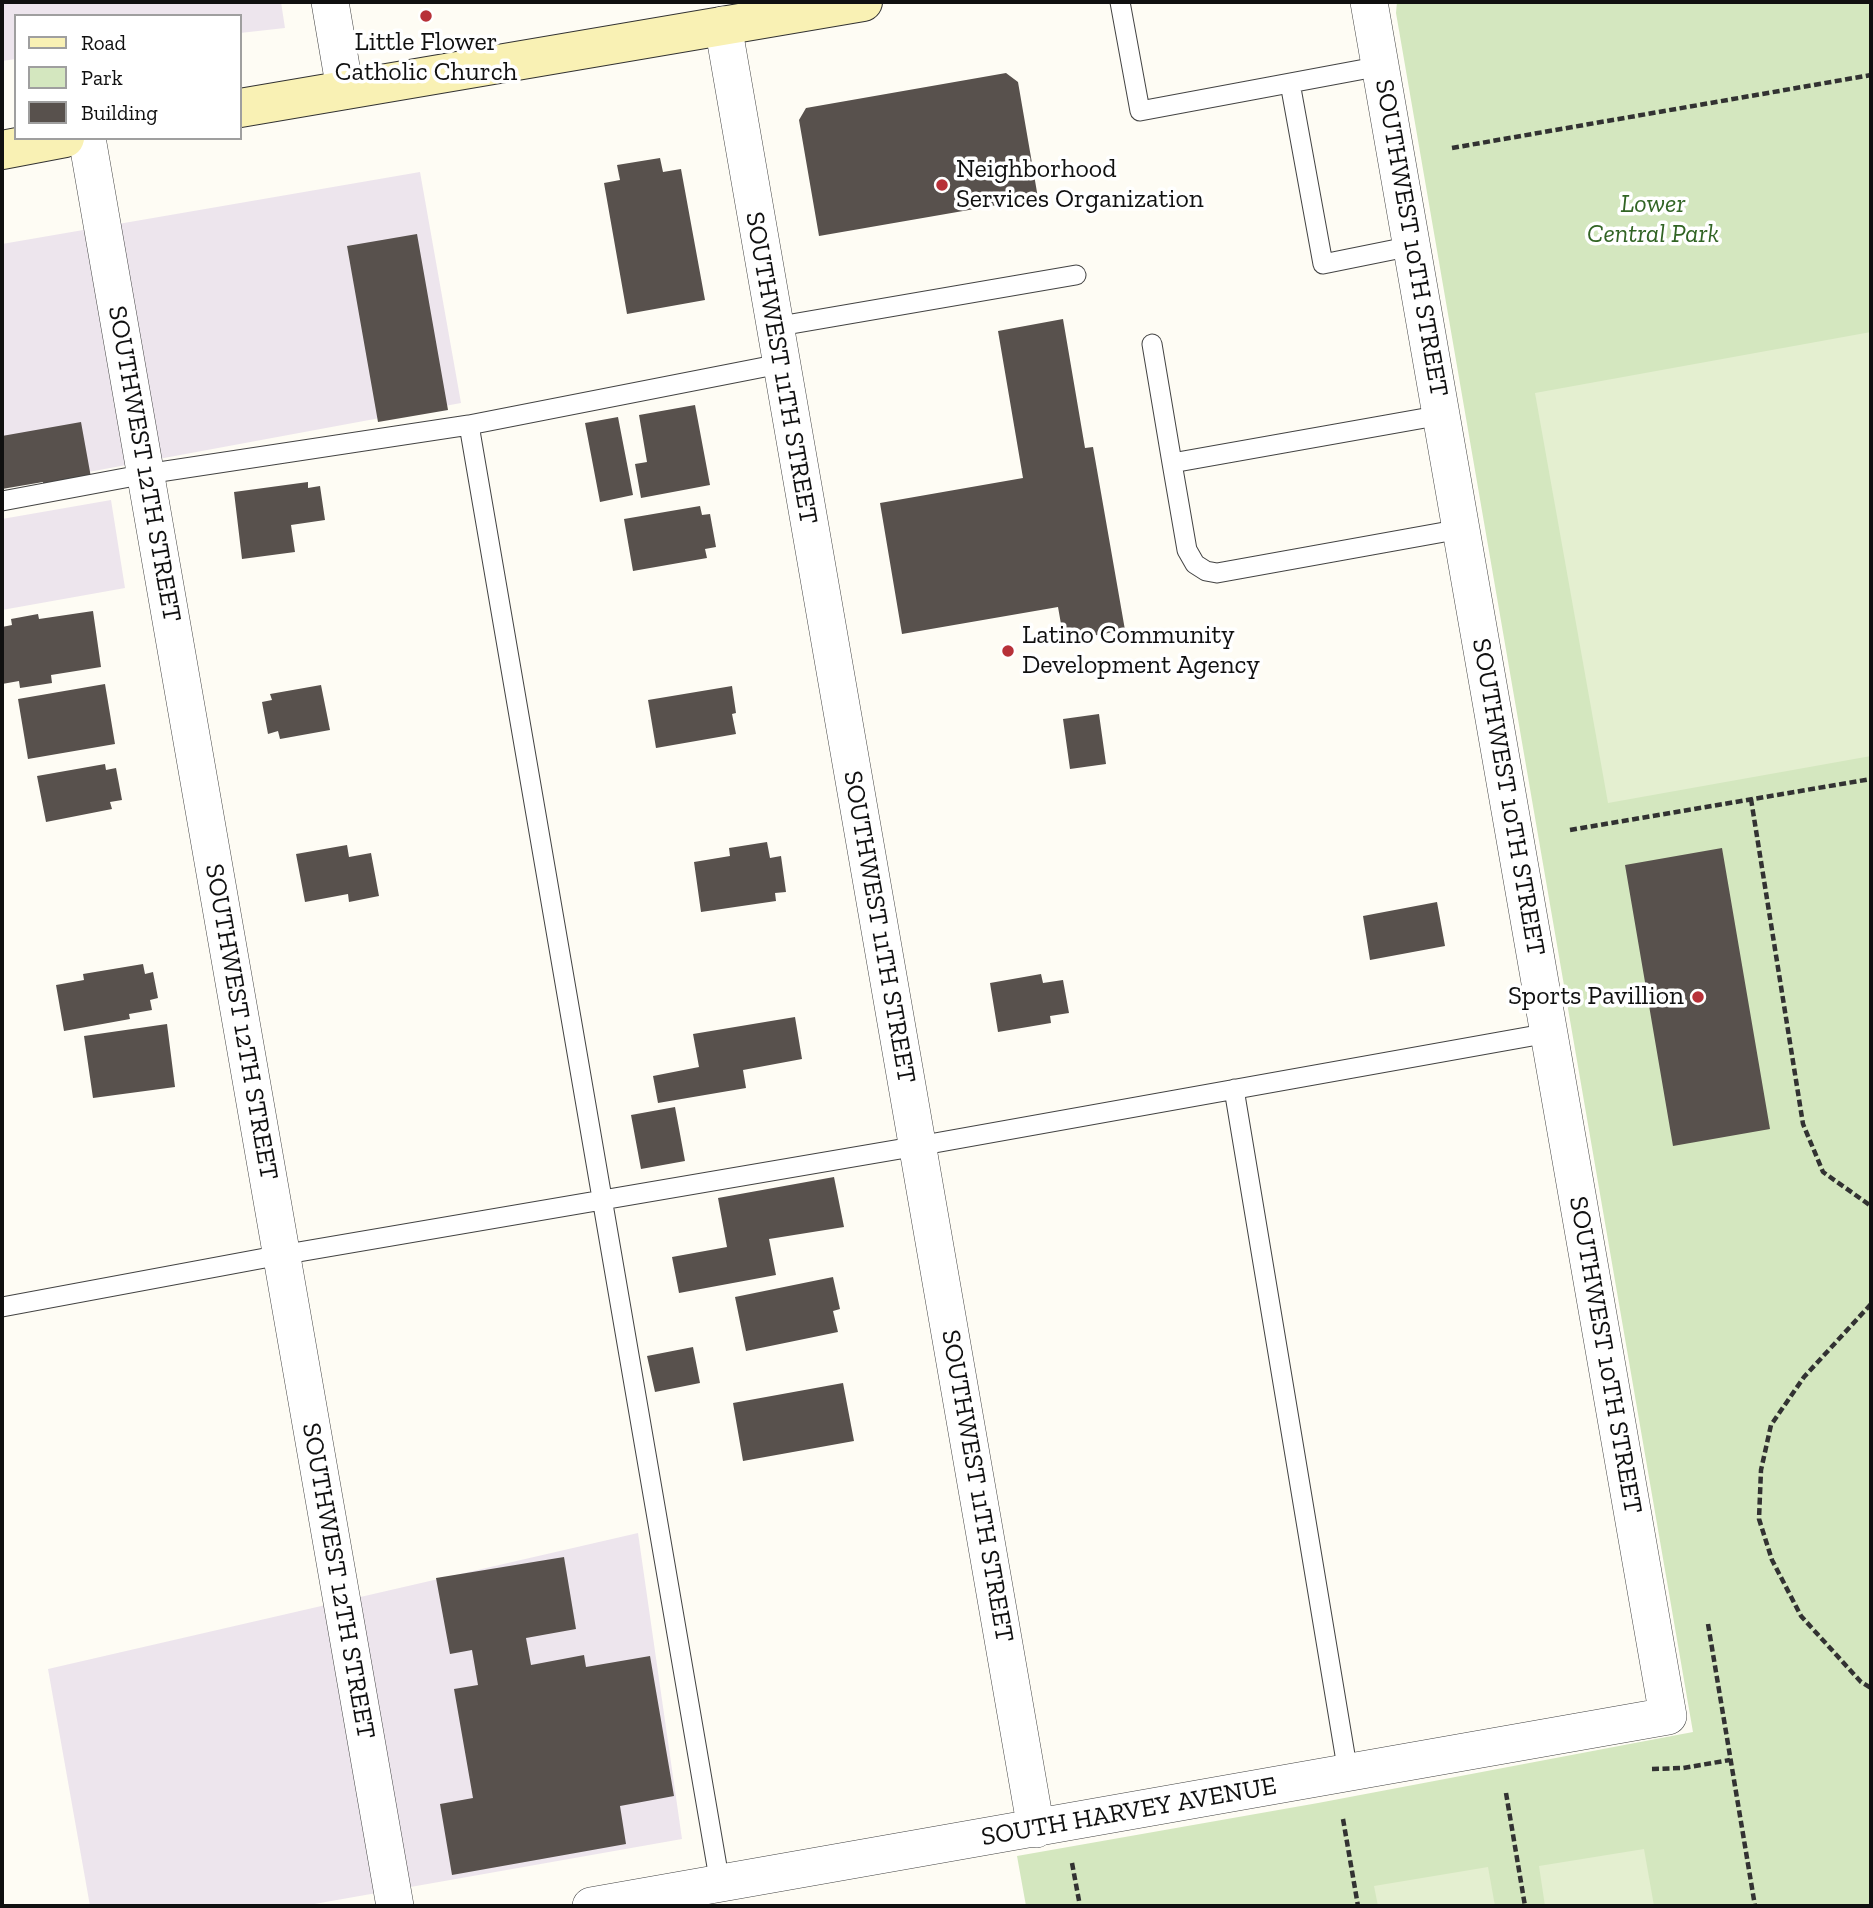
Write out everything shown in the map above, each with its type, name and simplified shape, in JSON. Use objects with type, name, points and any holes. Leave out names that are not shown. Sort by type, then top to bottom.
[{"type":"main road","points":[[242,108],[863,2]]},
{"type":"main road","points":[[2,150],[54,140]]},
{"type":"street","points":[[330,2],[345,90]]},
{"type":"street","name":"SOUTHWEST 10TH STREET","points":[[1370,2],[1668,1716]]},
{"type":"street","name":"SOUTHWEST 11TH STREET","points":[[723,25],[1036,1829]]},
{"type":"street","name":"SOUTHWEST 12TH STREET","points":[[87,140],[395,1906]]},
{"type":"street","name":"SOUTH HARVEY AVENUE","points":[[591,1906],[1668,1716]]},
{"type":"lane","points":[[1120,2],[1140,111],[1381,66]]},
{"type":"lane","points":[[1290,83],[1324,264],[1412,246]]},
{"type":"lane","points":[[774,327],[1076,275]]},
{"type":"lane","points":[[1152,344],[1187,550],[1195,564],[1206,571],[1217,573],[1461,529]]},
{"type":"lane","points":[[2,500],[146,474],[469,425],[780,364]]},
{"type":"lane","points":[[1172,463],[1442,415]]},
{"type":"lane","points":[[469,425],[720,1884]]},
{"type":"lane","points":[[2,1307],[281,1255],[1549,1034]]},
{"type":"lane","points":[[1234,1089],[1348,1773]]},
{"type":"path","points":[[1452,148],[1871,75]]},
{"type":"path","points":[[1570,830],[1871,779]]},
{"type":"path","points":[[1751,799],[1803,1124],[1823,1172],[1871,1206]]},
{"type":"path","points":[[1871,1304],[1804,1377],[1771,1425],[1761,1470],[1759,1519],[1772,1560],[1801,1616],[1861,1682],[1871,1688]]},
{"type":"path","points":[[1708,1624],[1755,1906]]},
{"type":"path","points":[[1652,1769],[1683,1768],[1730,1760]]},
{"type":"path","points":[[1506,1793],[1525,1906]]},
{"type":"path","points":[[1343,1819],[1358,1906]]},
{"type":"path","points":[[1072,1863],[1080,1906]]},
{"type":"shaded area","points":[[2,2],[281,2],[285,28],[242,33],[242,14],[14,14],[14,59],[2,61]]},
{"type":"shaded area","points":[[420,172],[461,403],[2,488],[2,244]]},
{"type":"shaded area","points":[[111,500],[125,588],[2,610],[2,519]]},
{"type":"shaded area","points":[[638,1533],[682,1839],[303,1906],[90,1906],[48,1669]]},
{"type":"green space","name":"Lower Central Park","points":[[1397,2],[1871,2],[1871,1906],[1026,1906],[1017,1856],[1318,1803],[1693,1732],[1396,13]]},
{"type":"green space","points":[[1871,332],[1871,756],[1608,803],[1535,393]]},
{"type":"green space","points":[[1644,1849],[1654,1906],[1545,1906],[1539,1866]]},
{"type":"green space","points":[[1488,1867],[1495,1906],[1378,1906],[1374,1886]]},
{"type":"building","points":[[1006,73],[1018,82],[1038,198],[819,236],[799,120],[806,108]]},
{"type":"building","points":[[660,158],[663,172],[681,169],[705,300],[627,314],[604,183],[620,180],[617,165]]},
{"type":"building","points":[[417,234],[448,410],[378,422],[347,246]]},
{"type":"building","points":[[1063,319],[1085,448],[1093,447],[1125,630],[1064,641],[1058,607],[902,634],[880,503],[1023,478],[998,331]]},
{"type":"building","points":[[695,405],[710,485],[641,498],[635,464],[647,462],[639,415]]},
{"type":"building","points":[[618,417],[633,495],[600,502],[585,423]]},
{"type":"building","points":[[81,422],[92,483],[44,492],[43,482],[2,489],[2,436]]},
{"type":"building","points":[[308,482],[308,488],[320,486],[325,520],[291,525],[295,552],[242,559],[234,492]]},
{"type":"building","points":[[700,506],[702,515],[710,514],[716,547],[705,549],[707,558],[633,571],[624,519]]},
{"type":"building","points":[[93,611],[101,667],[51,675],[52,683],[20,688],[19,681],[2,684],[2,627],[12,625],[11,619],[38,614],[39,619]]},
{"type":"building","points":[[105,684],[115,744],[28,759],[18,699]]},
{"type":"building","points":[[321,685],[330,730],[280,739],[278,731],[268,734],[262,702],[272,700],[270,694]]},
{"type":"building","points":[[732,686],[736,713],[732,714],[736,734],[656,748],[648,700]]},
{"type":"building","points":[[1099,714],[1106,764],[1070,769],[1063,719]]},
{"type":"building","points":[[105,764],[106,770],[116,768],[122,800],[110,802],[112,809],[46,822],[37,776]]},
{"type":"building","points":[[767,842],[770,858],[781,856],[786,892],[775,893],[776,901],[701,912],[694,862],[730,856],[729,848]]},
{"type":"building","points":[[347,845],[349,857],[371,853],[379,896],[349,902],[348,894],[305,902],[296,854]]},
{"type":"building","name":"Sports Pavillion","points":[[1722,848],[1770,1129],[1673,1146],[1625,865]]},
{"type":"building","points":[[1437,902],[1445,946],[1370,960],[1363,916]]},
{"type":"building","points":[[143,964],[145,974],[153,972],[158,998],[150,1000],[152,1010],[129,1014],[130,1019],[64,1031],[56,985],[84,980],[83,974]]},
{"type":"building","points":[[1041,974],[1043,983],[1063,980],[1069,1013],[1050,1016],[1051,1023],[998,1032],[990,983]]},
{"type":"building","points":[[795,1017],[802,1059],[743,1070],[746,1088],[658,1103],[653,1076],[699,1067],[693,1034]]},
{"type":"building","points":[[167,1024],[175,1087],[93,1098],[84,1036]]},
{"type":"building","points":[[675,1107],[685,1161],[641,1169],[631,1115]]},
{"type":"building","points":[[834,1177],[844,1227],[769,1239],[776,1275],[679,1293],[672,1257],[727,1247],[718,1198]]},
{"type":"building","points":[[833,1277],[840,1309],[833,1311],[838,1332],[746,1351],[735,1297]]},
{"type":"building","points":[[693,1347],[700,1383],[655,1392],[647,1356]]},
{"type":"building","points":[[843,1383],[854,1441],[743,1461],[733,1403]]},
{"type":"building","points":[[564,1557],[576,1629],[526,1638],[531,1665],[584,1655],[586,1667],[650,1656],[674,1796],[620,1806],[626,1844],[452,1875],[440,1804],[473,1798],[454,1689],[478,1685],[472,1650],[450,1654],[436,1578]]},
{"type":"place","name":"Little Flower Catholic Church","points":[[426,16]]},
{"type":"place","name":"Neighborhood Services Organization","points":[[942,185]]},
{"type":"place","name":"Latino Community Development Agency","points":[[1008,651]]},
{"type":"place","name":"Sports Pavillion","points":[[1698,997]]}]
